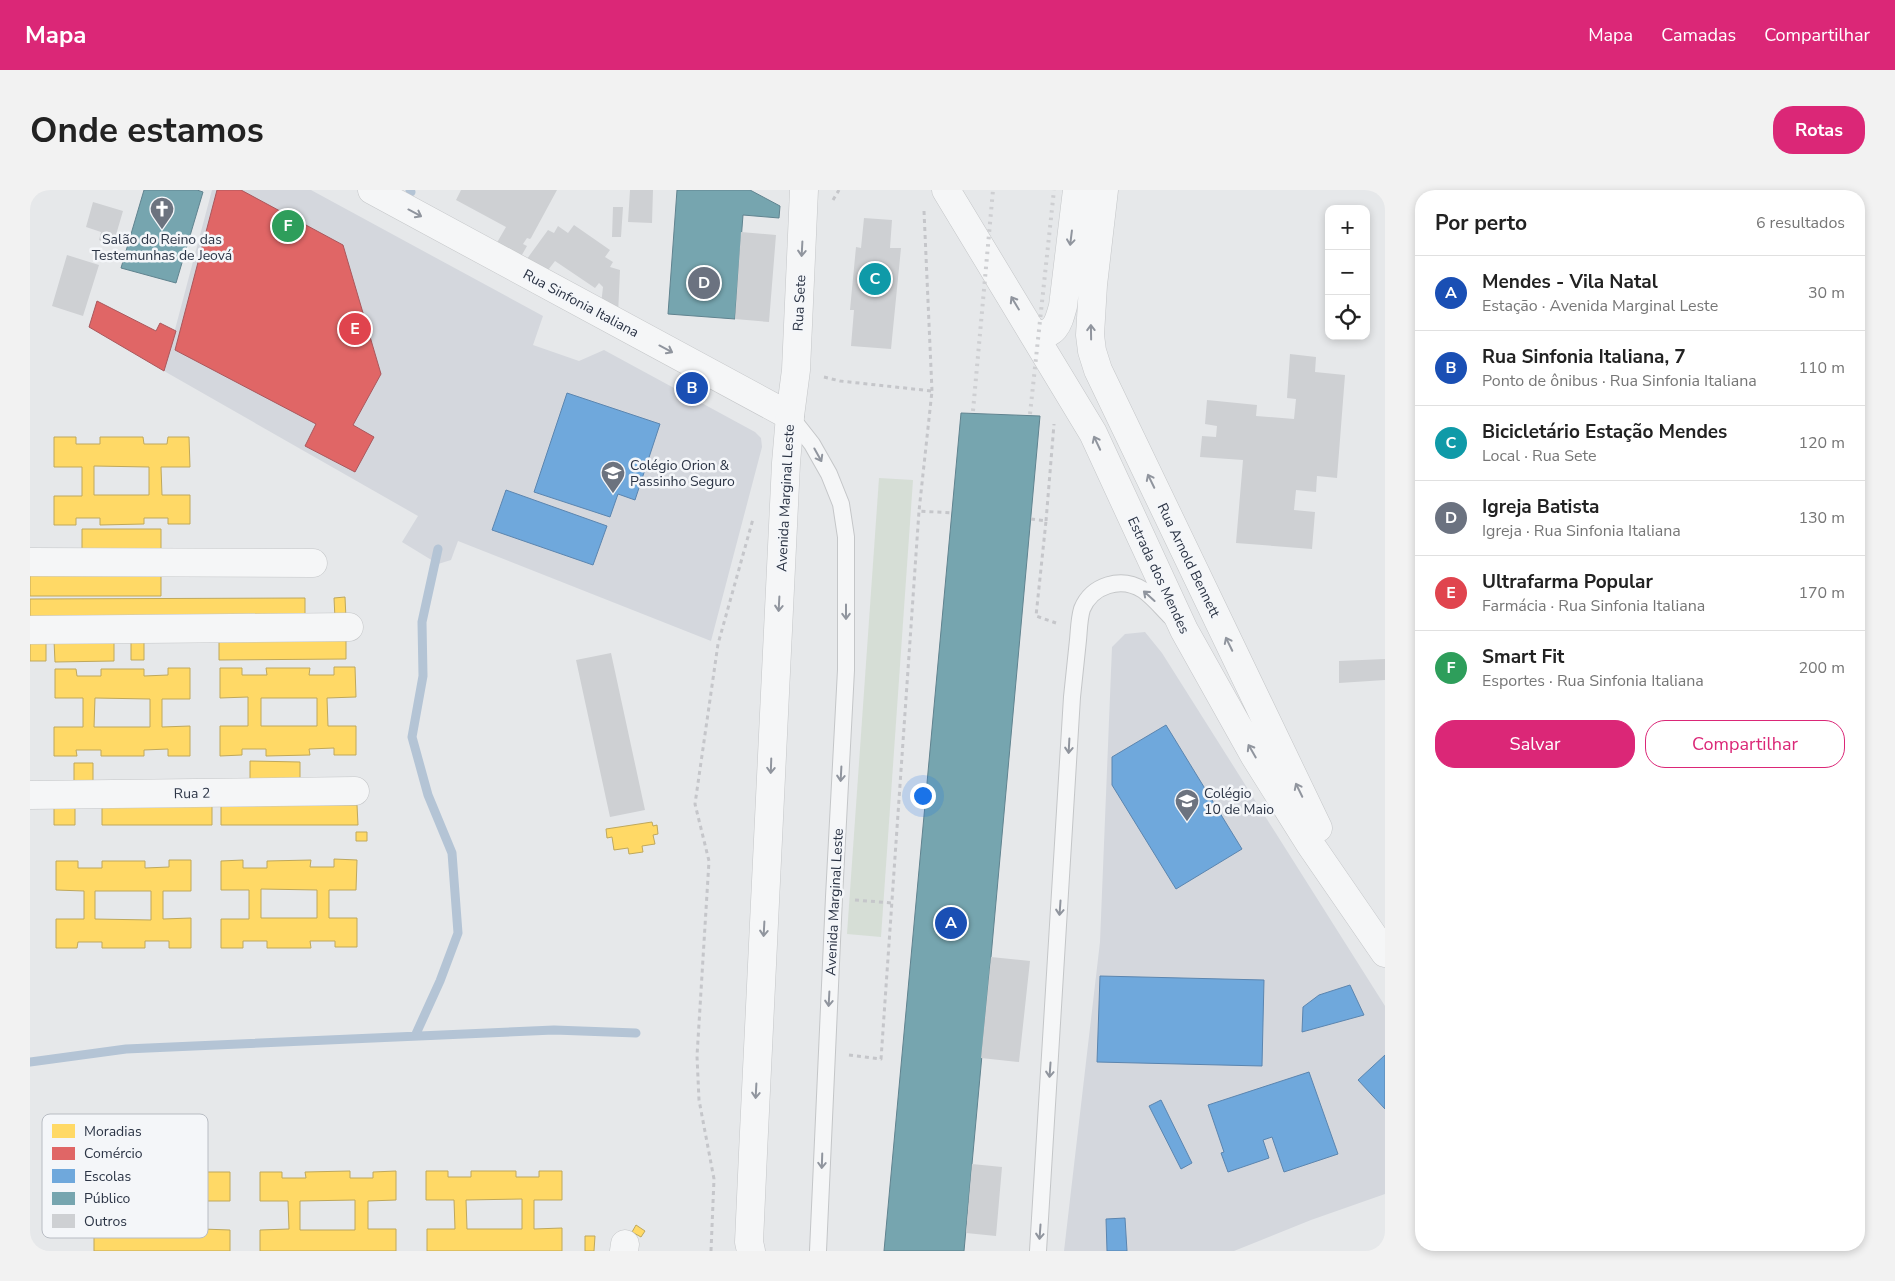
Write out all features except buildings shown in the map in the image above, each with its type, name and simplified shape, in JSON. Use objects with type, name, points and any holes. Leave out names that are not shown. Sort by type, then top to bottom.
[{"type":"street","name":"Rua Sinfonia Italiana","points":[[372,190],[790,416]]},
{"type":"street","name":"Estrada dos Mendes","points":[[946,190],[1093,433],[1184,630],[1259,764],[1310,844],[1385,953]]},
{"type":"street","points":[[1034,335],[1049,333],[1056,327],[1059,319],[1077,190]]},
{"type":"street","name":"Rua Arnold Bennett","points":[[1104,190],[1090,320],[1092,350],[1098,370],[1358,913]]},
{"type":"street","name":"Rua Sete","points":[[790,416],[796,370],[806,193]]},
{"type":"street","name":"Avenida Marginal Leste","points":[[751,1251],[749,1242],[753,1153],[790,416]]},
{"type":"street","points":[[30,562],[313,563]]},
{"type":"street","points":[[30,630],[349,627]]},
{"type":"street","name":"Rua 2","points":[[30,795],[355,791]]},
{"type":"lane","name":"Avenida Marginal Leste","points":[[790,416],[812,444],[829,474],[841,504],[846,537],[846,670],[826,1053],[818,1251]]},
{"type":"lane","points":[[1038,1251],[1072,707],[1082,609],[1094,593],[1108,585],[1124,583],[1144,591],[1184,630]]},
{"type":"path","points":[[826,1053],[881,1059],[919,511],[932,391],[924,210]]},
{"type":"path","points":[[796,370],[840,381],[932,391]]},
{"type":"path","points":[[1054,422],[1036,616],[1079,631]]},
{"type":"path","points":[[711,1251],[714,1179],[699,1100],[698,1056],[709,861],[695,804],[718,644],[755,511]]},
{"type":"path","points":[[919,511],[952,513]]},
{"type":"path","points":[[1031,519],[1046,521]]},
{"type":"path","points":[[834,898],[892,903]]},
{"type":"shaded area","points":[[212,190],[311,190],[543,316],[533,345],[579,361],[604,350],[755,432],[761,438],[762,447],[711,641],[458,541],[451,560],[438,564],[402,542],[418,516],[164,371]]},
{"type":"shaded area","points":[[879,478],[913,480],[881,937],[847,934]]},
{"type":"shaded area","name":"Colégio 10 de Maio","points":[[1145,632],[1162,653],[1385,1006],[1385,1194],[1311,1220],[1234,1251],[1064,1251],[1100,942],[1112,647],[1125,634]]},
{"type":"waterway","points":[[415,1036],[440,981],[458,933],[452,853],[428,795],[412,737],[423,676],[422,622],[438,549]]},
{"type":"waterway","points":[[30,1062],[126,1049],[554,1030],[636,1033]]},
{"type":"railway","points":[[973,411],[993,190]]},
{"type":"railway","points":[[1030,414],[1054,190]]},
{"type":"place","name":"Smart Fit","points":[[288,226]]},
{"type":"place","name":"Salão do Reino das Testemunhas de Jeová","points":[[162,230]]},
{"type":"place","name":"Bicicletário Estação Mendes","points":[[875,279]]},
{"type":"place","name":"Igreja Batista","points":[[704,283]]},
{"type":"place","name":"Ultrafarma Popular","points":[[355,329]]},
{"type":"place","name":"Rua Sinfonia Italiana, 7","points":[[692,388]]},
{"type":"place","name":"Colégio Orion & Passinho Seguro","points":[[613,494]]},
{"type":"place","name":"Colégio 10 de Maio","points":[[1187,822]]},
{"type":"place","name":"Mendes - Vila Natal","points":[[951,923]]}]
